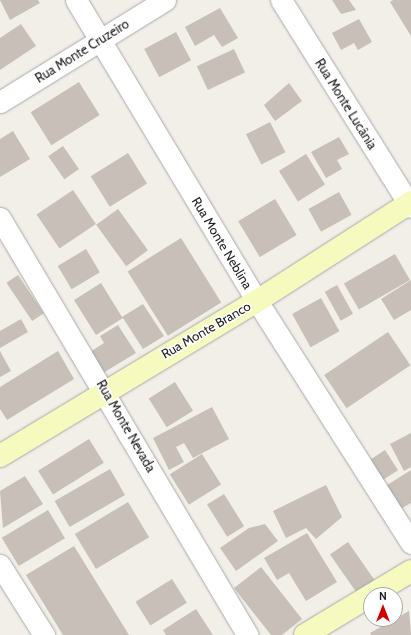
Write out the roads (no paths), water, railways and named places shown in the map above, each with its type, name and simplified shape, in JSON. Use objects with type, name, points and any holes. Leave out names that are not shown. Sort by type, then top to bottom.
[{"type":"street","name":"Rua Monte Neblina","points":[[76,0],[257,301],[411,543]]},
{"type":"street","name":"Rua Monte Cruzeiro","points":[[0,102],[164,0]]},
{"type":"street","name":"Rua Monte Lucânia","points":[[281,0],[410,204]]},
{"type":"street","name":"Rua Monte Branco","points":[[0,456],[105,390],[257,301],[410,204]]},
{"type":"street","name":"Rua Monte Nevada","points":[[0,218],[105,390],[248,635]]},
{"type":"street","points":[[0,565],[44,635]]},
{"type":"street","points":[[305,635],[411,571]]}]
